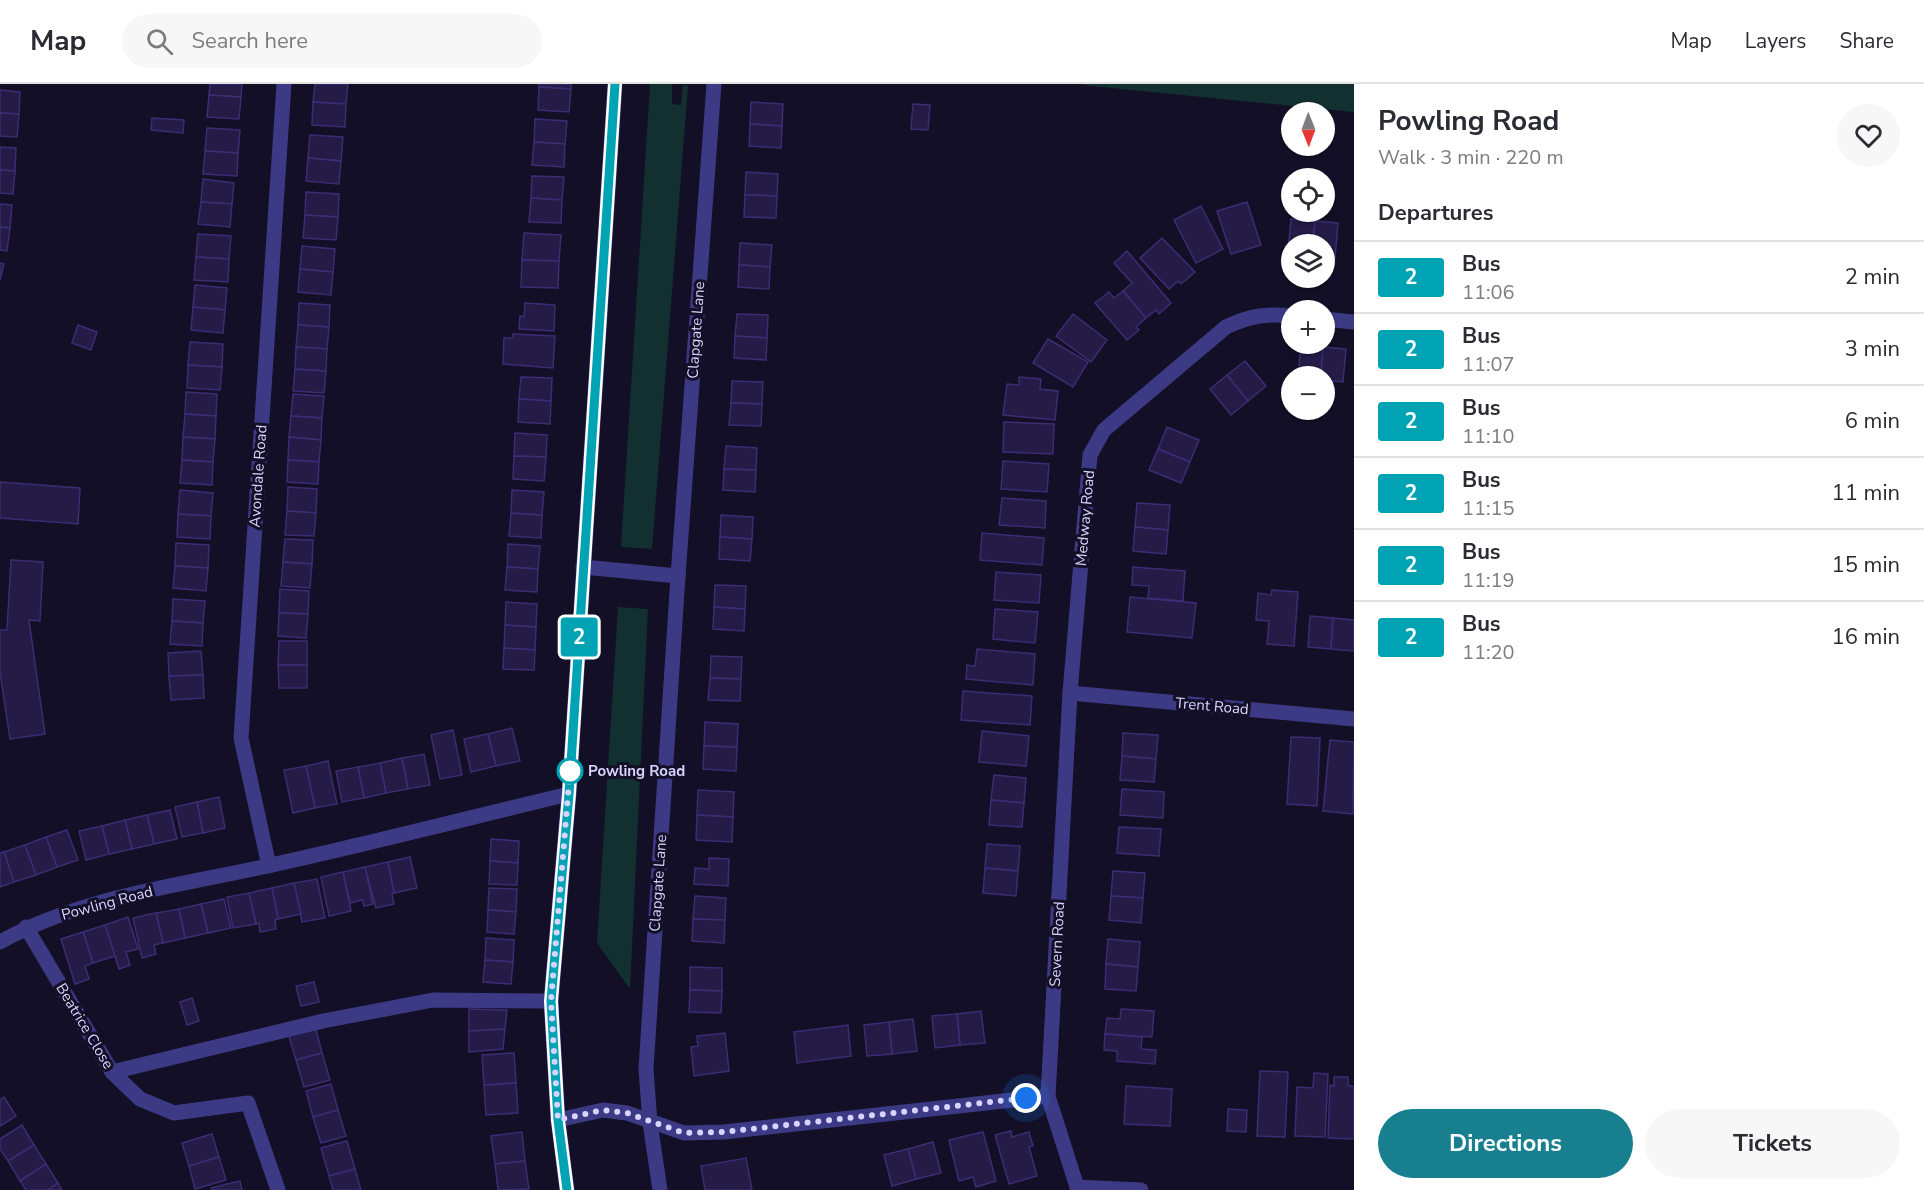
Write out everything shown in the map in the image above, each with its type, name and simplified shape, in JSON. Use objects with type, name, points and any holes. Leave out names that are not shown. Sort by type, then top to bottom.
[{"type":"street","name":"Avondale Road","points":[[269,866],[241,738],[284,84]]},
{"type":"street","points":[[567,1190],[558,1120],[551,1001],[569,794],[615,84]]},
{"type":"street","name":"Clapgate Lane","points":[[660,1190],[650,1123],[646,1069],[678,576],[714,84]]},
{"type":"street","name":"Medway Road","points":[[1070,693],[1090,455],[1104,430],[1226,327],[1247,317],[1266,313],[1281,315]]},
{"type":"street","points":[[1335,320],[1354,322]]},
{"type":"street","points":[[583,567],[678,576]]},
{"type":"street","name":"Trent Road","points":[[1070,693],[1354,719]]},
{"type":"street","name":"Severn Road","points":[[1070,693],[1048,1096],[1078,1189]]},
{"type":"street","name":"Powling Road","points":[[0,942],[26,927],[116,898],[269,866],[569,794]]},
{"type":"street","name":"Beatrice Close","points":[[26,927],[112,1072],[140,1099],[174,1113],[248,1103],[278,1190]]},
{"type":"street","points":[[112,1072],[323,1020],[434,1000],[551,1001]]},
{"type":"street","points":[[558,1120],[603,1110],[627,1113],[650,1123],[684,1133],[724,1132],[1048,1096]]},
{"type":"street","points":[[1078,1189],[1141,1190]]},
{"type":"green space","points":[[650,84],[672,84],[672,104],[681,105],[683,85],[688,86],[652,549],[621,547]]},
{"type":"green space","points":[[1079,84],[1354,84],[1354,112],[1335,110],[1335,102],[1281,102],[1281,105]]},
{"type":"green space","points":[[618,607],[648,609],[630,989],[597,943]]},
{"type":"building","points":[[210,84],[242,84],[241,97],[209,95]]},
{"type":"building","points":[[315,84],[348,84],[346,104],[313,102]]},
{"type":"building","points":[[539,84],[571,84],[571,89],[539,87]]},
{"type":"building","points":[[539,87],[571,89],[569,112],[538,110]]},
{"type":"building","points":[[0,90],[20,92],[19,114],[0,113]]},
{"type":"building","points":[[209,95],[241,97],[239,119],[207,117]]},
{"type":"building","points":[[313,102],[346,104],[345,127],[312,125]]},
{"type":"building","points":[[751,102],[783,104],[782,126],[750,124]]},
{"type":"building","points":[[913,104],[930,105],[928,130],[911,129]]},
{"type":"building","points":[[0,113],[19,114],[17,137],[0,136]]},
{"type":"building","points":[[152,118],[184,120],[183,133],[151,130]]},
{"type":"building","points":[[535,119],[567,121],[565,144],[534,142]]},
{"type":"building","points":[[750,124],[782,126],[781,148],[749,146]]},
{"type":"building","points":[[207,128],[240,130],[238,153],[205,151]]},
{"type":"building","points":[[310,135],[343,137],[341,161],[308,158]]},
{"type":"building","points":[[534,142],[565,144],[564,167],[532,165]]},
{"type":"building","points":[[0,147],[16,148],[15,171],[0,170]]},
{"type":"building","points":[[205,151],[238,153],[237,176],[203,174]]},
{"type":"building","points":[[308,158],[341,161],[339,184],[306,181]]},
{"type":"building","points":[[0,170],[15,171],[13,194],[0,193]]},
{"type":"building","points":[[746,172],[778,174],[777,196],[745,195]]},
{"type":"building","points":[[532,176],[564,177],[562,200],[531,198]]},
{"type":"building","points":[[203,179],[234,183],[232,204],[201,202]]},
{"type":"building","points":[[306,192],[339,194],[338,217],[305,215]]},
{"type":"building","points":[[745,195],[777,196],[776,218],[744,217]]},
{"type":"building","points":[[531,198],[562,200],[561,223],[529,222]]},
{"type":"building","points":[[201,202],[232,204],[230,227],[198,224]]},
{"type":"building","points":[[1247,202],[1261,245],[1231,254],[1217,211]]},
{"type":"building","points":[[0,204],[12,205],[10,228],[0,227]]},
{"type":"building","points":[[1201,206],[1223,249],[1196,263],[1174,220]]},
{"type":"building","points":[[305,215],[338,217],[336,240],[303,238]]},
{"type":"building","points":[[1291,222],[1315,222],[1314,234],[1290,234]]},
{"type":"building","points":[[1315,222],[1338,223],[1335,258],[1335,234],[1314,234]]},
{"type":"building","points":[[0,227],[10,228],[7,251],[0,250]]},
{"type":"building","points":[[524,233],[561,235],[559,261],[522,260]]},
{"type":"building","points":[[198,234],[231,236],[229,259],[196,257]]},
{"type":"building","points":[[1162,238],[1195,272],[1181,284],[1178,281],[1169,289],[1140,258]]},
{"type":"building","points":[[740,243],[772,245],[770,267],[739,265]]},
{"type":"building","points":[[302,246],[335,249],[333,272],[300,269]]},
{"type":"building","points":[[1127,251],[1171,303],[1159,314],[1156,310],[1146,318],[1123,291],[1132,283],[1114,263]]},
{"type":"building","points":[[196,257],[229,259],[228,282],[194,280]]},
{"type":"building","points":[[522,260],[559,261],[558,288],[521,287]]},
{"type":"building","points":[[0,263],[4,264],[0,280]]},
{"type":"building","points":[[739,265],[770,267],[769,289],[738,287]]},
{"type":"building","points":[[300,269],[333,272],[331,295],[298,292]]},
{"type":"building","points":[[195,285],[227,288],[225,310],[193,307]]},
{"type":"building","points":[[1123,291],[1146,318],[1136,327],[1139,330],[1127,340],[1095,303],[1109,292],[1114,298]]},
{"type":"building","points":[[299,303],[330,305],[329,327],[298,325]]},
{"type":"building","points":[[525,303],[555,305],[554,331],[519,329],[520,316],[524,317]]},
{"type":"building","points":[[193,307],[225,310],[223,333],[191,330]]},
{"type":"building","points":[[737,314],[768,315],[767,338],[735,336]]},
{"type":"building","points":[[1073,314],[1107,340],[1091,362],[1056,336]]},
{"type":"building","points":[[78,325],[97,332],[91,350],[72,343]]},
{"type":"building","points":[[298,325],[329,327],[327,349],[296,347]]},
{"type":"building","points":[[513,334],[555,336],[553,368],[503,364],[504,338],[513,338]]},
{"type":"building","points":[[735,336],[767,338],[766,360],[734,358]]},
{"type":"building","points":[[1048,339],[1088,362],[1073,387],[1033,363]]},
{"type":"building","points":[[190,342],[223,344],[222,367],[188,365]]},
{"type":"building","points":[[296,347],[327,349],[326,371],[295,369]]},
{"type":"building","points":[[1335,348],[1346,349],[1343,382],[1335,381],[1335,366],[1322,366],[1323,354],[1335,354]]},
{"type":"building","points":[[1300,354],[1323,354],[1322,366],[1299,366]]},
{"type":"building","points":[[1245,361],[1266,386],[1248,401],[1227,375]]},
{"type":"building","points":[[188,365],[222,367],[220,390],[187,388]]},
{"type":"building","points":[[295,369],[326,371],[324,393],[293,391]]},
{"type":"building","points":[[1227,375],[1248,401],[1231,415],[1210,389]]},
{"type":"building","points":[[521,377],[552,378],[551,401],[519,399]]},
{"type":"building","points":[[1019,377],[1041,379],[1040,389],[1058,391],[1055,420],[1003,415],[1007,384],[1019,385]]},
{"type":"building","points":[[732,381],[763,382],[762,404],[731,403]]},
{"type":"building","points":[[186,392],[217,394],[216,416],[185,414]]},
{"type":"building","points":[[293,394],[324,396],[322,418],[291,416]]},
{"type":"building","points":[[519,399],[551,401],[550,424],[518,422]]},
{"type":"building","points":[[731,403],[762,404],[761,426],[729,425]]},
{"type":"building","points":[[185,414],[216,416],[215,439],[183,437]]},
{"type":"building","points":[[291,416],[322,418],[321,440],[289,437]]},
{"type":"building","points":[[1004,422],[1054,424],[1053,454],[1003,452]]},
{"type":"building","points":[[1167,427],[1199,440],[1190,462],[1158,449]]},
{"type":"building","points":[[515,433],[547,435],[546,457],[514,456]]},
{"type":"building","points":[[183,437],[215,439],[213,462],[182,460]]},
{"type":"building","points":[[289,437],[321,440],[319,462],[288,460]]},
{"type":"building","points":[[726,446],[757,448],[756,470],[724,469]]},
{"type":"building","points":[[1158,449],[1190,462],[1181,483],[1149,470]]},
{"type":"building","points":[[514,456],[546,457],[544,481],[513,479]]},
{"type":"building","points":[[182,460],[213,462],[212,485],[180,483]]},
{"type":"building","points":[[288,460],[319,462],[318,484],[287,482]]},
{"type":"building","points":[[1003,461],[1049,464],[1047,492],[1001,489]]},
{"type":"building","points":[[724,469],[756,470],[755,492],[723,490]]},
{"type":"building","points":[[0,482],[80,488],[78,524],[0,518]]},
{"type":"building","points":[[288,487],[317,489],[316,513],[287,511]]},
{"type":"building","points":[[180,490],[213,493],[211,516],[178,514]]},
{"type":"building","points":[[512,490],[544,492],[542,515],[511,513]]},
{"type":"building","points":[[1002,498],[1046,501],[1045,528],[999,525]]},
{"type":"building","points":[[1137,503],[1170,505],[1168,530],[1135,527]]},
{"type":"building","points":[[287,511],[316,513],[314,536],[285,535]]},
{"type":"building","points":[[511,513],[542,515],[541,538],[509,536]]},
{"type":"building","points":[[178,514],[211,516],[210,539],[177,537]]},
{"type":"building","points":[[721,515],[753,517],[752,539],[720,537]]},
{"type":"building","points":[[1135,527],[1168,530],[1166,554],[1133,551]]},
{"type":"building","points":[[982,533],[1044,538],[1042,565],[980,560]]},
{"type":"building","points":[[720,537],[752,539],[750,561],[719,559]]},
{"type":"building","points":[[285,539],[313,540],[312,564],[283,562]]},
{"type":"building","points":[[176,543],[209,545],[208,568],[175,566]]},
{"type":"building","points":[[508,544],[540,546],[538,569],[507,567]]},
{"type":"building","points":[[11,560],[43,562],[40,621],[29,620],[45,734],[10,739],[0,672],[0,630],[7,630]]},
{"type":"building","points":[[283,562],[312,564],[310,588],[281,586]]},
{"type":"building","points":[[175,566],[208,568],[206,591],[173,588]]},
{"type":"building","points":[[507,567],[538,569],[537,592],[505,590]]},
{"type":"building","points":[[1133,567],[1185,571],[1183,601],[1148,598],[1149,586],[1132,585]]},
{"type":"building","points":[[996,572],[1041,575],[1039,603],[994,600]]},
{"type":"building","points":[[715,585],[746,586],[745,609],[714,607]]},
{"type":"building","points":[[280,589],[309,591],[308,614],[279,613]]},
{"type":"building","points":[[1272,590],[1298,592],[1294,646],[1267,644],[1269,621],[1256,620],[1258,593],[1271,595]]},
{"type":"building","points":[[1130,597],[1196,603],[1192,638],[1127,632]]},
{"type":"building","points":[[173,599],[205,601],[203,623],[172,621]]},
{"type":"building","points":[[506,602],[537,604],[536,627],[505,625]]},
{"type":"building","points":[[714,607],[745,609],[744,631],[713,629]]},
{"type":"building","points":[[995,609],[1038,612],[1035,643],[993,639]]},
{"type":"building","points":[[279,613],[308,614],[306,638],[278,636]]},
{"type":"building","points":[[1310,616],[1333,618],[1331,649],[1308,647]]},
{"type":"building","points":[[1333,618],[1354,620],[1354,651],[1331,649]]},
{"type":"building","points":[[172,621],[203,623],[202,646],[170,644]]},
{"type":"building","points":[[505,625],[536,627],[535,650],[504,648]]},
{"type":"building","points":[[279,641],[307,641],[307,665],[278,665]]},
{"type":"building","points":[[504,648],[535,650],[534,670],[503,669]]},
{"type":"building","points":[[977,649],[1035,654],[1033,685],[966,679],[967,665],[975,666]]},
{"type":"building","points":[[201,651],[203,675],[169,676],[168,653]]},
{"type":"building","points":[[711,656],[742,657],[741,679],[710,678]]},
{"type":"building","points":[[278,665],[307,665],[307,688],[279,688]]},
{"type":"building","points":[[203,675],[204,698],[171,700],[169,676]]},
{"type":"building","points":[[710,678],[741,679],[740,701],[708,700]]},
{"type":"building","points":[[963,691],[1032,696],[1030,725],[961,720]]},
{"type":"building","points":[[705,722],[738,724],[737,747],[704,746]]},
{"type":"building","points":[[512,728],[520,761],[496,766],[488,734]]},
{"type":"building","points":[[453,730],[462,775],[440,779],[431,735]]},
{"type":"building","points":[[982,731],[1029,736],[1026,766],[979,762]]},
{"type":"building","points":[[1123,733],[1158,735],[1156,759],[1122,756]]},
{"type":"building","points":[[488,734],[496,766],[471,772],[464,739]]},
{"type":"building","points":[[1291,737],[1320,738],[1317,806],[1287,804]]},
{"type":"building","points":[[1330,740],[1354,742],[1353,814],[1323,811]]},
{"type":"building","points":[[704,746],[737,747],[736,771],[703,769]]},
{"type":"building","points":[[424,754],[430,785],[408,789],[402,758]]},
{"type":"building","points":[[1122,756],[1156,759],[1154,782],[1120,780]]},
{"type":"building","points":[[402,758],[408,789],[386,793],[380,763]]},
{"type":"building","points":[[328,761],[337,804],[315,808],[306,766]]},
{"type":"building","points":[[380,763],[386,793],[364,798],[358,767]]},
{"type":"building","points":[[306,766],[315,808],[293,813],[284,770]]},
{"type":"building","points":[[358,767],[364,798],[342,802],[336,771]]},
{"type":"building","points":[[994,775],[1026,778],[1024,803],[991,800]]},
{"type":"building","points":[[1122,789],[1164,792],[1163,818],[1120,815]]},
{"type":"building","points":[[698,790],[734,792],[733,817],[697,815]]},
{"type":"building","points":[[219,797],[225,828],[203,833],[197,802]]},
{"type":"building","points":[[991,800],[1024,803],[1022,827],[989,825]]},
{"type":"building","points":[[197,802],[203,833],[182,837],[175,807]]},
{"type":"building","points":[[170,810],[177,839],[154,844],[147,815]]},
{"type":"building","points":[[147,815],[154,844],[132,849],[125,820]]},
{"type":"building","points":[[697,815],[733,817],[732,842],[696,840]]},
{"type":"building","points":[[125,820],[132,849],[109,854],[102,826]]},
{"type":"building","points":[[102,826],[109,854],[86,860],[79,831]]},
{"type":"building","points":[[1119,827],[1161,829],[1159,856],[1117,853]]},
{"type":"building","points":[[67,830],[78,860],[57,867],[46,837]]},
{"type":"building","points":[[46,837],[57,867],[36,875],[25,845]]},
{"type":"building","points":[[491,839],[519,841],[518,863],[490,861]]},
{"type":"building","points":[[987,844],[1020,846],[1018,871],[985,868]]},
{"type":"building","points":[[25,845],[36,875],[14,882],[4,852]]},
{"type":"building","points":[[4,852],[14,882],[0,887],[0,853]]},
{"type":"building","points":[[410,857],[417,888],[394,893],[388,862]]},
{"type":"building","points":[[709,858],[729,859],[728,886],[694,884],[695,868],[709,869]]},
{"type":"building","points":[[490,861],[518,863],[517,885],[489,884]]},
{"type":"building","points":[[388,862],[394,904],[376,908],[365,867]]},
{"type":"building","points":[[365,867],[373,904],[364,906],[362,900],[350,903],[343,872]]},
{"type":"building","points":[[985,868],[1018,871],[1016,896],[983,893]]},
{"type":"building","points":[[1113,871],[1145,873],[1143,898],[1111,896]]},
{"type":"building","points":[[343,872],[351,911],[329,916],[321,877]]},
{"type":"building","points":[[317,879],[325,918],[302,922],[294,883]]},
{"type":"building","points":[[294,883],[301,914],[278,919],[272,888]]},
{"type":"building","points":[[272,888],[278,919],[275,920],[276,929],[260,932],[249,893]]},
{"type":"building","points":[[489,888],[517,889],[516,912],[488,910]]},
{"type":"building","points":[[249,893],[256,924],[233,928],[227,897]]},
{"type":"building","points":[[695,896],[726,898],[725,920],[693,919]]},
{"type":"building","points":[[1111,896],[1143,898],[1141,923],[1109,920]]},
{"type":"building","points":[[224,899],[231,928],[208,933],[201,904]]},
{"type":"building","points":[[201,904],[208,933],[185,938],[179,909]]},
{"type":"building","points":[[179,909],[185,938],[163,943],[156,913]]},
{"type":"building","points":[[488,910],[516,912],[514,934],[487,932]]},
{"type":"building","points":[[156,913],[163,943],[154,945],[156,954],[142,958],[133,918]]},
{"type":"building","points":[[128,917],[138,949],[126,952],[130,965],[119,969],[105,925]]},
{"type":"building","points":[[693,919],[725,920],[724,943],[692,941]]},
{"type":"building","points":[[105,925],[115,956],[93,963],[83,932]]},
{"type":"building","points":[[83,932],[93,963],[85,966],[89,979],[75,984],[61,939]]},
{"type":"building","points":[[486,938],[514,940],[513,962],[485,960]]},
{"type":"building","points":[[1108,939],[1140,942],[1138,967],[1106,964]]},
{"type":"building","points":[[485,960],[513,962],[511,984],[483,982]]},
{"type":"building","points":[[1106,964],[1138,967],[1136,991],[1105,989]]},
{"type":"building","points":[[690,967],[722,968],[722,991],[690,990]]},
{"type":"building","points":[[314,982],[319,1002],[301,1006],[296,986]]},
{"type":"building","points":[[690,990],[722,991],[721,1013],[689,1012]]},
{"type":"building","points":[[192,998],[199,1021],[187,1025],[180,1002]]},
{"type":"building","points":[[469,1009],[507,1010],[505,1029],[469,1031]]},
{"type":"building","points":[[1121,1009],[1154,1011],[1152,1037],[1105,1034],[1107,1018],[1120,1019]]},
{"type":"building","points":[[981,1011],[985,1043],[960,1045],[957,1014]]},
{"type":"building","points":[[957,1014],[960,1045],[935,1048],[932,1016]]},
{"type":"building","points":[[913,1019],[917,1051],[892,1054],[889,1022]]},
{"type":"building","points":[[889,1022],[892,1054],[867,1056],[864,1025]]},
{"type":"building","points":[[848,1025],[851,1056],[797,1063],[794,1032]]},
{"type":"building","points":[[315,1026],[322,1053],[296,1060],[288,1033]]},
{"type":"building","points":[[505,1029],[503,1049],[469,1052],[469,1031]]},
{"type":"building","points":[[725,1033],[729,1071],[694,1076],[691,1047],[698,1046],[697,1036]]},
{"type":"building","points":[[1105,1034],[1142,1037],[1141,1049],[1156,1050],[1155,1064],[1117,1061],[1117,1051],[1104,1050]]},
{"type":"building","points":[[322,1053],[330,1080],[304,1087],[296,1060]]},
{"type":"building","points":[[514,1053],[516,1083],[484,1085],[482,1055]]},
{"type":"building","points":[[1260,1071],[1288,1072],[1285,1137],[1257,1136]]},
{"type":"building","points":[[1314,1073],[1328,1074],[1325,1137],[1295,1136],[1297,1087],[1313,1088]]},
{"type":"building","points":[[1334,1077],[1348,1077],[1348,1086],[1354,1086],[1354,1139],[1328,1138],[1330,1085],[1334,1086]]},
{"type":"building","points":[[516,1083],[518,1113],[486,1115],[484,1085]]},
{"type":"building","points":[[331,1084],[338,1110],[313,1117],[306,1091]]},
{"type":"building","points":[[1126,1086],[1172,1089],[1170,1126],[1124,1124]]},
{"type":"building","points":[[4,1097],[16,1116],[0,1126],[0,1100]]},
{"type":"building","points":[[1228,1109],[1247,1110],[1246,1132],[1227,1131]]},
{"type":"building","points":[[338,1110],[346,1136],[321,1143],[313,1117]]},
{"type":"building","points":[[22,1125],[34,1145],[8,1161],[0,1149],[0,1139]]},
{"type":"building","points":[[1011,1131],[1012,1137],[1029,1132],[1033,1146],[1029,1147],[1037,1176],[1009,1184],[995,1135]]},
{"type":"building","points":[[522,1132],[525,1161],[495,1164],[491,1136]]},
{"type":"building","points":[[983,1132],[996,1181],[976,1187],[973,1177],[959,1181],[949,1140]]},
{"type":"building","points":[[212,1134],[219,1157],[189,1166],[182,1143]]},
{"type":"building","points":[[347,1141],[355,1169],[329,1176],[321,1148]]},
{"type":"building","points":[[933,1142],[941,1173],[916,1179],[908,1149]]},
{"type":"building","points":[[34,1145],[46,1164],[20,1181],[8,1161]]},
{"type":"building","points":[[908,1149],[916,1179],[892,1186],[884,1155]]},
{"type":"building","points":[[219,1157],[226,1180],[195,1189],[189,1166]]},
{"type":"building","points":[[746,1158],[752,1190],[705,1190],[701,1166]]},
{"type":"building","points":[[525,1161],[529,1189],[498,1190],[495,1164]]},
{"type":"building","points":[[46,1164],[58,1183],[48,1190],[26,1190],[20,1181]]},
{"type":"building","points":[[355,1169],[361,1190],[333,1190],[329,1176]]},
{"type":"building","points":[[240,1181],[242,1190],[212,1190],[211,1188]]},
{"type":"building","points":[[58,1183],[62,1190],[48,1190]]},
{"type":"bus line","name":"2","points":[[567,1190],[558,1120],[551,1001],[569,794],[615,84]]},
{"type":"place","name":"Powling Road","points":[[570,771]]},
{"type":"route","points":[[570,771],[551,1001],[558,1120],[603,1110],[627,1113],[650,1123],[684,1133],[724,1132],[1026,1098]]}]
